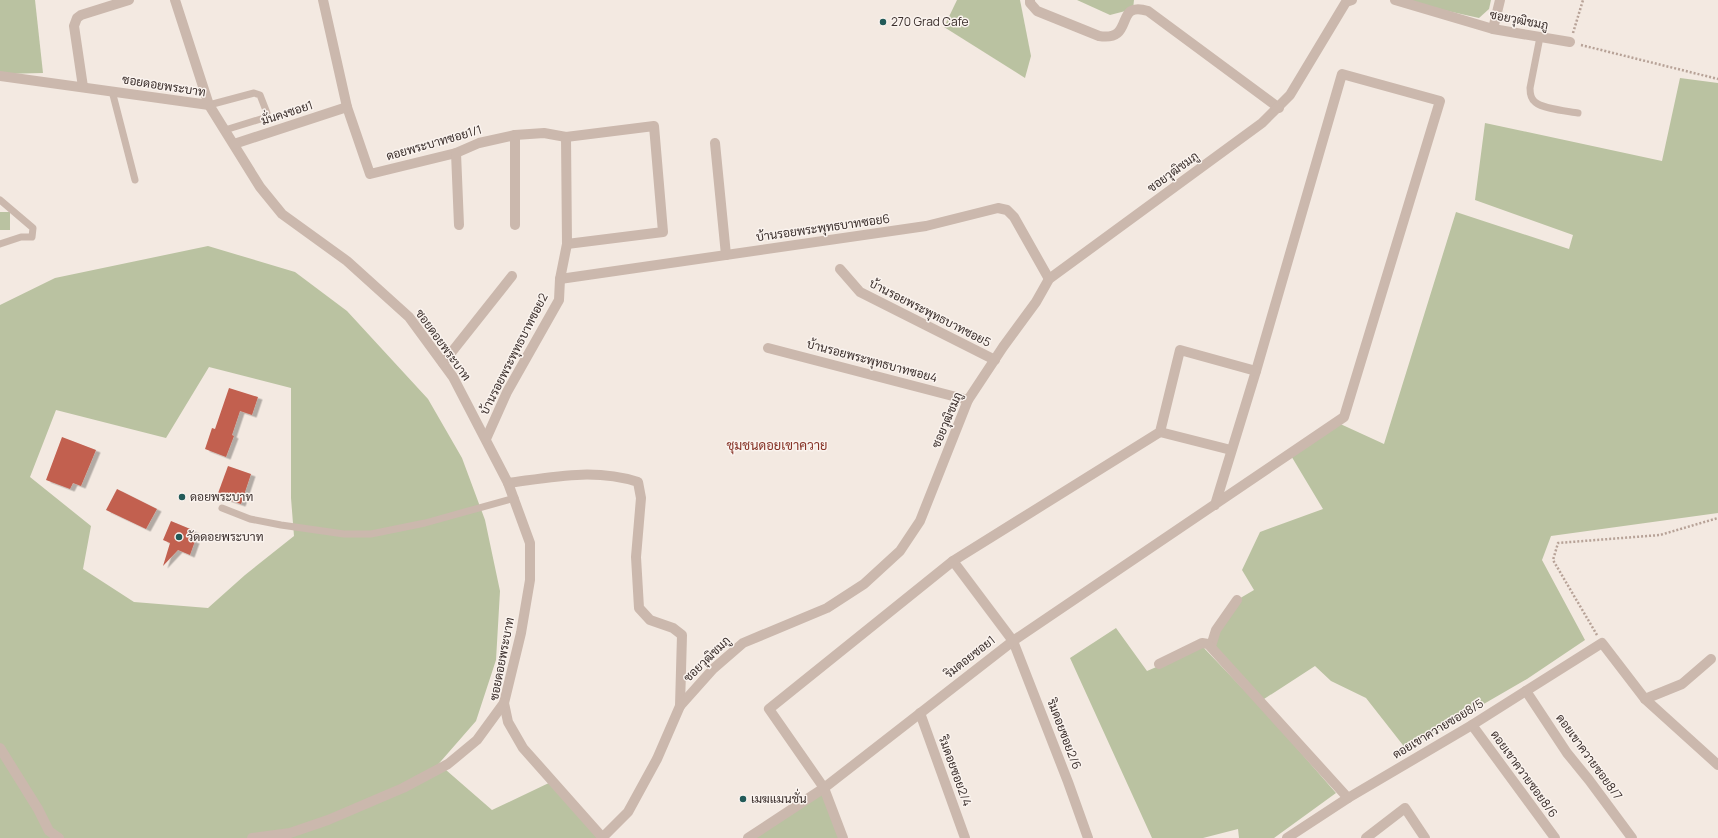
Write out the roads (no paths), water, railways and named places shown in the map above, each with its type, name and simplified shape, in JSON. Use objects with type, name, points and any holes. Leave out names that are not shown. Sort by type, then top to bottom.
[{"type":"street","points":[[83,88],[74,26],[75,22],[81,15],[129,0]]},
{"type":"street","points":[[175,0],[209,105]]},
{"type":"street","name":"ดอยพระบาทซอย1/1","points":[[323,0],[347,107],[370,174],[456,153],[479,143],[515,136],[544,133],[566,136],[654,126],[663,232],[567,244]]},
{"type":"street","points":[[1030,0],[1030,3],[1037,10],[1099,36],[1109,38],[1120,30],[1126,15],[1133,9],[1140,8],[1148,11],[1278,108]]},
{"type":"street","name":"ซอยวุฒิชมภู","points":[[1395,0],[1493,29],[1570,42]]},
{"type":"street","points":[[1493,29],[1500,0]]},
{"type":"street","name":"ซอยวุฒิชมภู","points":[[603,838],[628,812],[657,759],[680,706],[713,669],[743,643],[826,608],[864,584],[900,551],[920,521],[968,400],[1036,302],[1049,279],[1262,123],[1290,95],[1346,1]]},
{"type":"street","name":"ริมดอยซอย1","points":[[748,838],[824,788],[1013,641],[1344,417],[1440,101],[1342,74],[1256,371]]},
{"type":"street","name":"ซอยดอยพระบาท","points":[[0,76],[209,105],[260,186],[282,214],[347,261],[409,317],[453,377],[515,498],[530,543],[530,580],[521,633],[504,703],[508,722],[523,748],[603,838]]},
{"type":"street","name":"มั่นคงซอย1","points":[[234,144],[347,107]]},
{"type":"street","points":[[515,136],[515,225]]},
{"type":"street","name":"บ้านรอยพระพุทธบาทซอย2","points":[[486,439],[507,392],[559,300],[560,279],[567,244],[566,136]]},
{"type":"street","points":[[715,143],[726,255]]},
{"type":"street","points":[[456,153],[458,225]]},
{"type":"street","name":"บ้านรอยพระพุทธบาทซอย6","points":[[560,279],[926,226],[998,208],[1007,210],[1014,217],[1049,279]]},
{"type":"street","name":"บ้านรอยพระพุทธบาทซอย5","points":[[840,269],[860,292],[995,360]]},
{"type":"street","points":[[443,363],[512,276]]},
{"type":"street","name":"บ้านรอยพระพุทธบาทซอย4","points":[[768,348],[968,400]]},
{"type":"street","points":[[843,838],[824,788],[768,709],[953,561],[1160,432],[1180,350],[1256,371],[1214,505]]},
{"type":"street","points":[[1160,432],[1231,450]]},
{"type":"street","points":[[508,483],[583,473],[619,476],[638,482],[641,498],[636,557],[639,608],[650,620],[673,628],[682,635],[680,706]]},
{"type":"street","name":"ริมดอยซอย2/6","points":[[953,561],[1013,641],[1068,782],[1088,838]]},
{"type":"street","points":[[1211,646],[1216,630],[1237,600]]},
{"type":"street","points":[[1159,664],[1202,643],[1211,646],[1348,798]]},
{"type":"street","name":"ดอยเขาควายซอย8/5","points":[[1287,838],[1348,798],[1472,724],[1602,643],[1645,699]]},
{"type":"street","points":[[1711,659],[1682,684],[1645,699],[1718,765]]},
{"type":"street","name":"ดอยเขาควายซอย8/7","points":[[1526,691],[1567,753],[1632,838]]},
{"type":"street","points":[[252,838],[290,833],[328,820],[403,788],[448,764],[477,740],[504,703]]},
{"type":"street","name":"ริมดอยซอย2/4","points":[[920,713],[965,838]]},
{"type":"street","name":"ดอยเขาควายซอย8/6","points":[[1472,724],[1556,838]]},
{"type":"street","points":[[0,748],[38,809],[49,831],[59,838]]},
{"type":"street","points":[[1366,838],[1404,808],[1425,838]]},
{"type":"lane","points":[[1540,37],[1530,88],[1534,102],[1542,106],[1578,113]]},
{"type":"lane","points":[[112,91],[135,180]]},
{"type":"lane","points":[[209,105],[254,92],[260,95],[267,114],[264,118],[225,130]]},
{"type":"lane","points":[[0,200],[33,228],[32,237],[21,237],[0,244]]},
{"type":"lane","points":[[222,508],[250,518],[281,525],[344,534],[371,534],[425,523],[515,498]]},
{"type":"place","name":"270 Grad Cafe","points":[[883,22]]},
{"type":"place","name":"ดอยพระบาท","points":[[182,497]]},
{"type":"place","name":"วัดดอยพระบาท","points":[[179,537]]},
{"type":"place","name":"เมฆแมนชั่น","points":[[743,799]]},
{"type":"district","name":"ชุมชนดอยเขาควาย","points":[[777,445]]}]
